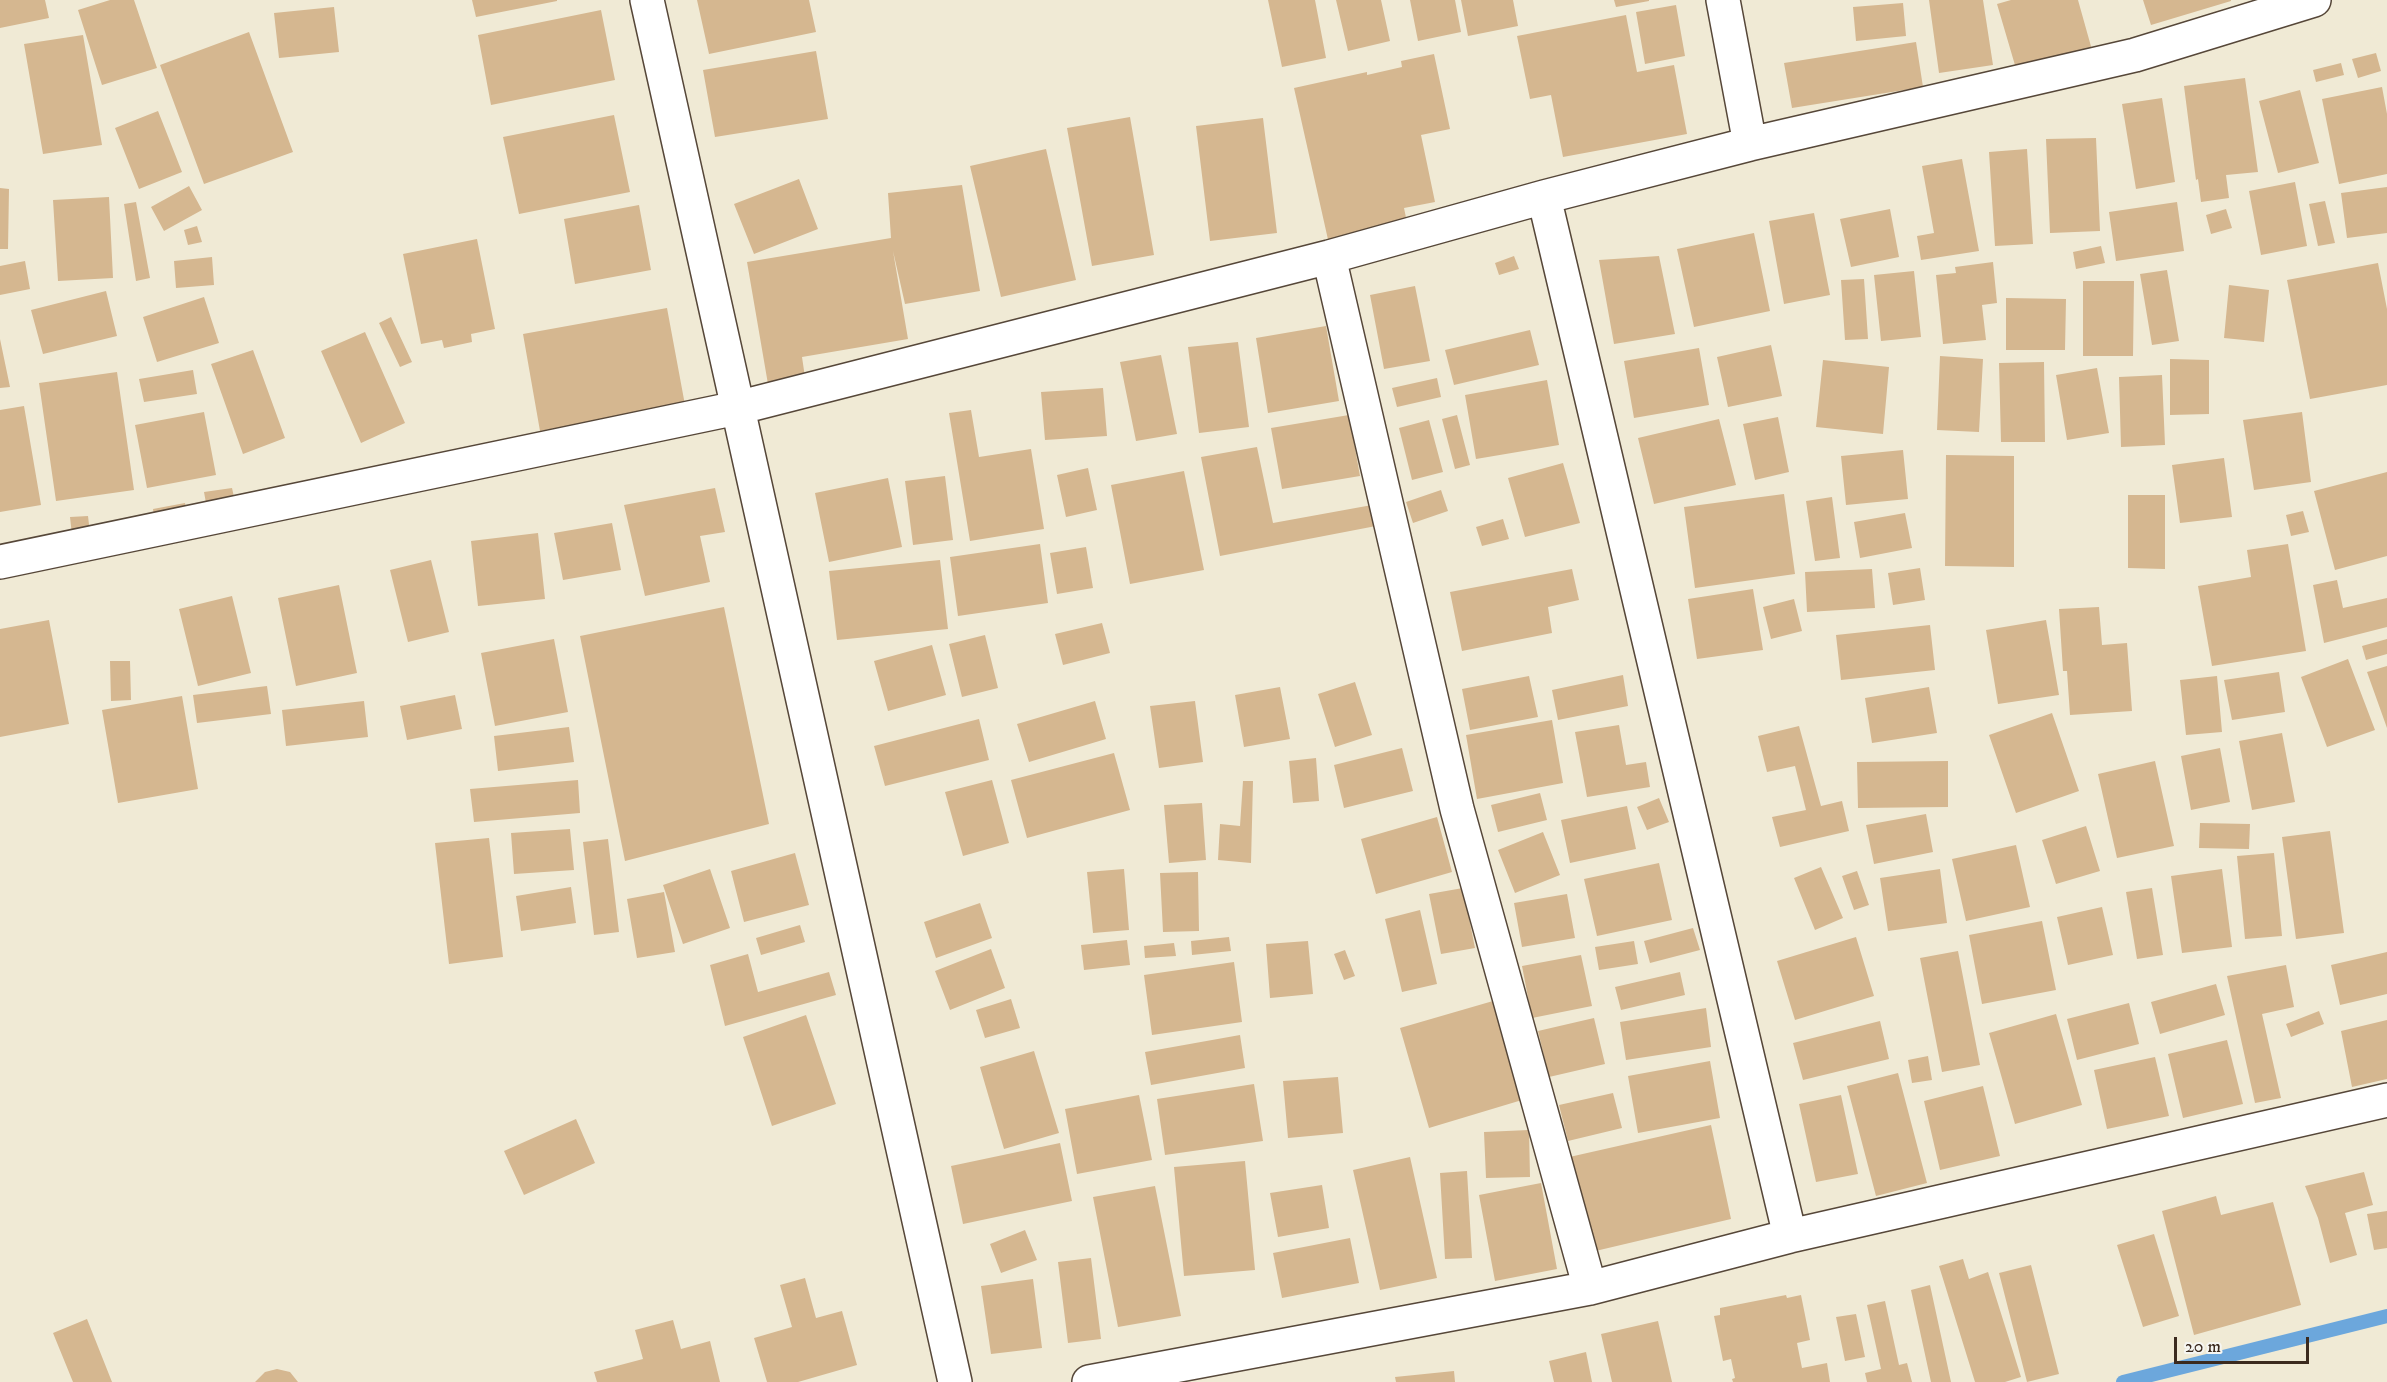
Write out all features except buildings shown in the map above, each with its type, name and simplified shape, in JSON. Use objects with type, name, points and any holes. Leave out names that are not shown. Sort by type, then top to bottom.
[{"type":"street","points":[[647,0],[955,1382]]},
{"type":"street","points":[[1724,0],[1750,144]]},
{"type":"street","points":[[0,562],[737,408],[1329,258],[1544,197],[1750,144],[2135,55],[2314,0]]},
{"type":"street","points":[[1544,197],[1790,1236]]},
{"type":"street","points":[[1329,258],[1457,809],[1590,1288]]},
{"type":"street","points":[[1089,1382],[1590,1288],[1790,1236],[2387,1100]]},
{"type":"waterway","points":[[2123,1382],[2387,1316]]}]
